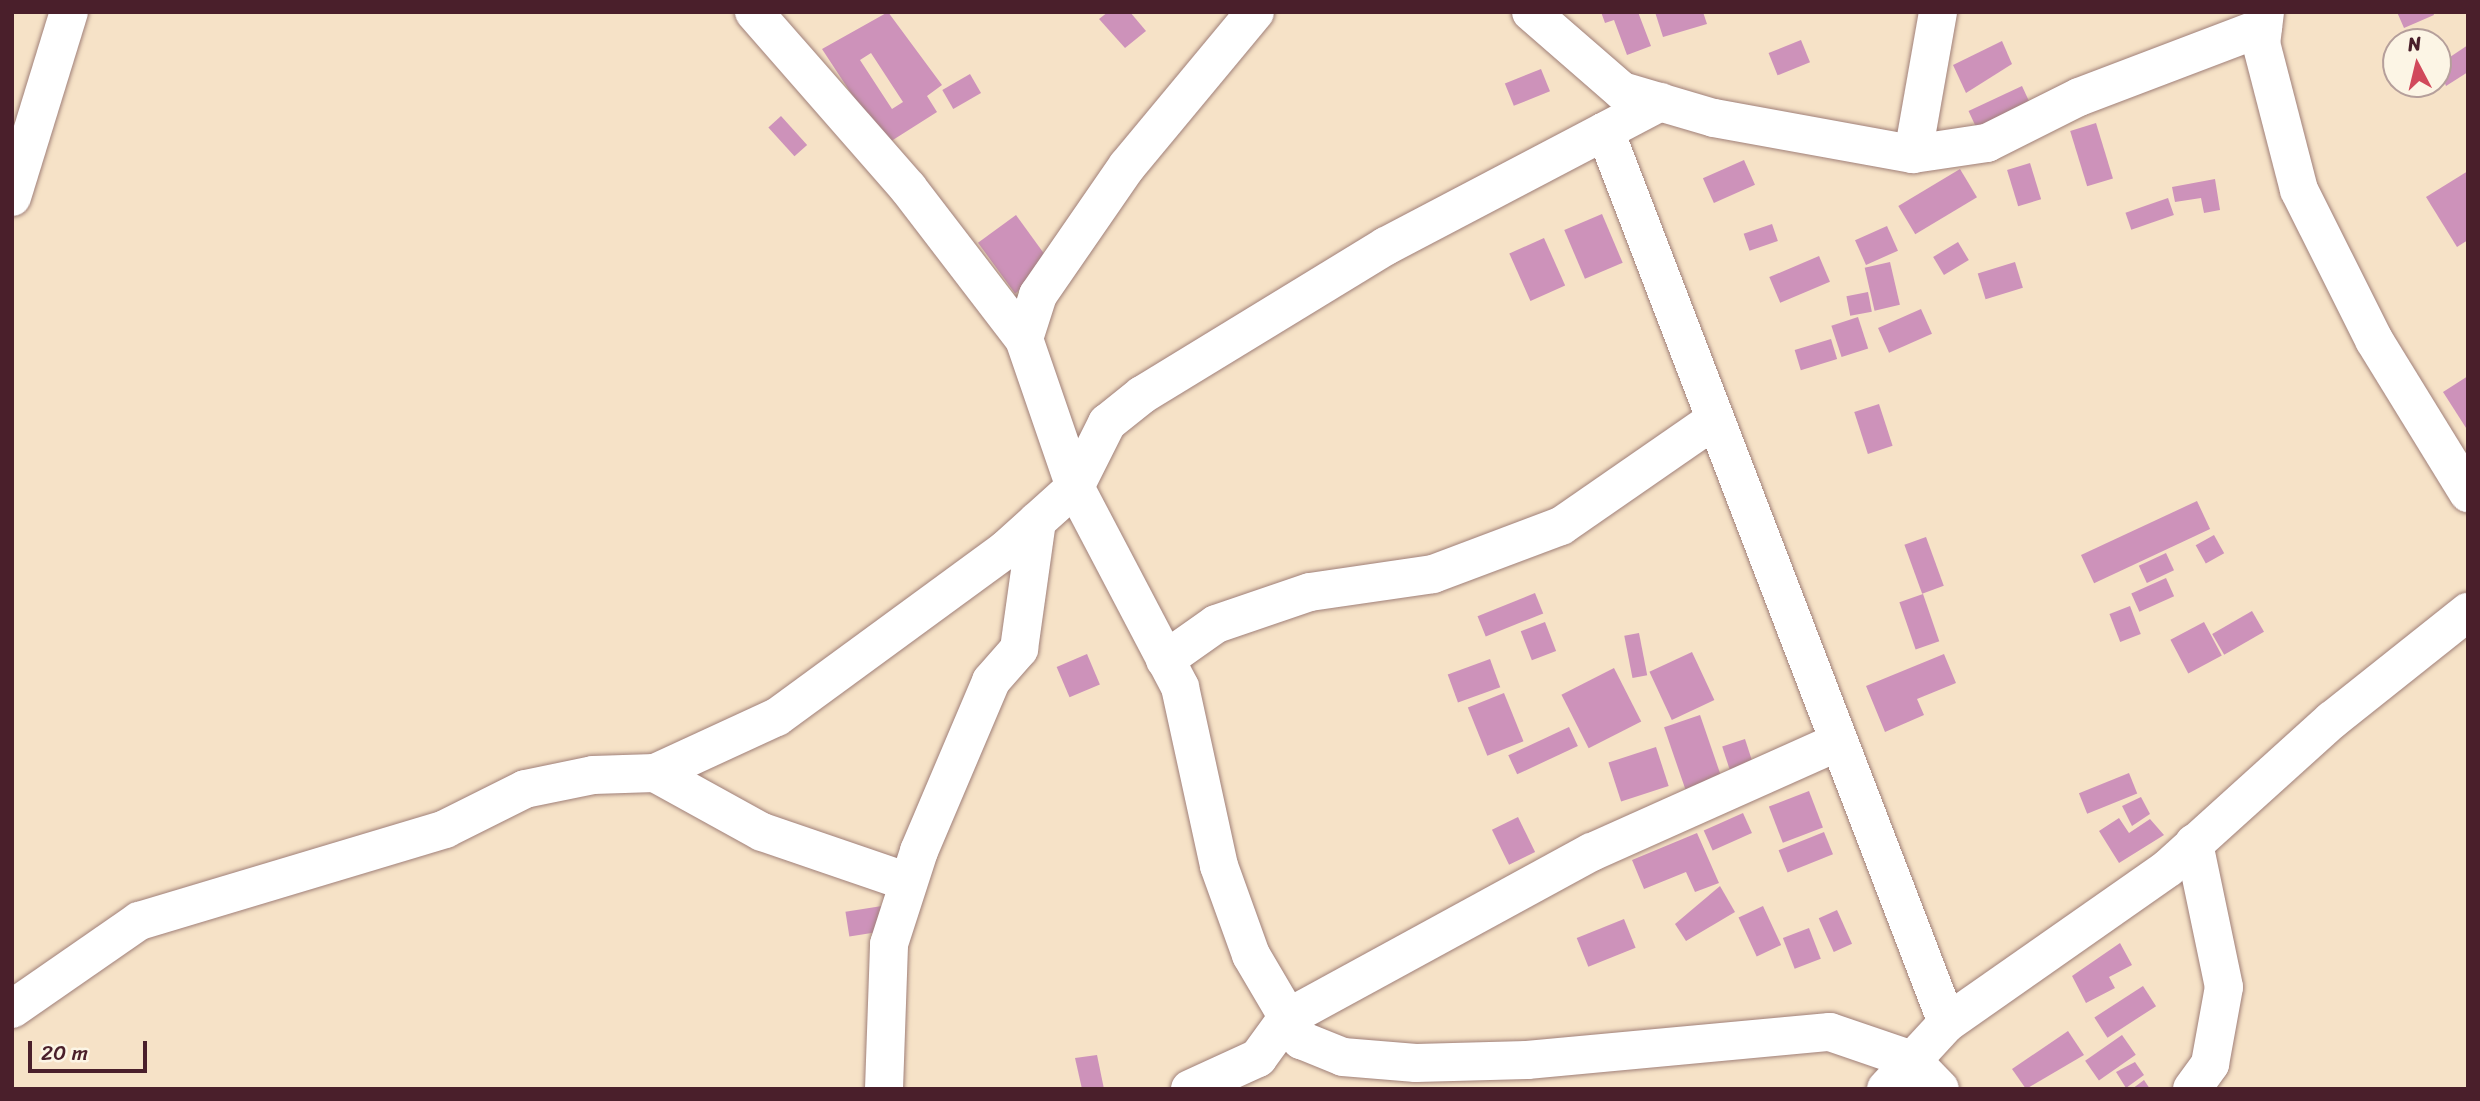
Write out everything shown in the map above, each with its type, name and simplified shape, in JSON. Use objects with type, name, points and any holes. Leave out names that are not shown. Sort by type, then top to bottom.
[{"type":"street","points":[[12,197],[69,12]]},
{"type":"street","points":[[754,12],[908,188],[1024,339],[1074,487],[1180,687],[1198,754],[1219,866],[1251,955],[1301,1040],[1343,1057],[1416,1063],[1527,1060],[1830,1032],[1912,1060],[1940,1089]]},
{"type":"street","points":[[1024,339],[1038,295],[1126,166],[1255,12]]},
{"type":"street","points":[[1531,12],[1622,91],[1660,102],[1913,155],[1987,143],[2079,97],[2264,20]]},
{"type":"street","points":[[1913,155],[1938,12]]},
{"type":"street","points":[[2264,20],[2261,43],[2299,190],[2374,340],[2468,493]]},
{"type":"street","points":[[12,1010],[139,921],[445,828],[525,789],[593,775],[655,773],[777,717],[1037,521],[1074,487],[1107,423],[1142,395],[1386,246],[1660,102]]},
{"type":"street","points":[[1605,131],[1947,1023]]},
{"type":"street","points":[[1165,660],[1216,624],[1298,596],[1433,574],[1561,526],[1714,420]]},
{"type":"street","points":[[884,1089],[889,944],[908,882],[991,681],[1019,649],[1037,521]]},
{"type":"street","points":[[1886,1089],[1947,1023],[2194,844],[2332,720],[2468,612]]},
{"type":"street","points":[[1190,1089],[1258,1058],[1287,1018],[1592,852],[1838,742]]},
{"type":"street","points":[[655,773],[762,832],[908,882]]},
{"type":"street","points":[[2192,1089],[2210,1064],[2224,987],[2194,844]]},
{"type":"building","points":[[888,12],[942,85],[927,96],[937,112],[885,145],[822,49]],"holes":[[[871,53],[903,102],[892,109],[860,60]]]},
{"type":"building","points":[[1108,12],[1130,12],[1146,31],[1125,48],[1099,19]]},
{"type":"building","points":[[1601,12],[1638,12],[1651,46],[1627,55],[1614,20],[1605,23]]},
{"type":"building","points":[[1655,12],[1703,12],[1707,24],[1663,37]]},
{"type":"building","points":[[2397,12],[2433,12],[2434,15],[2404,28]]},
{"type":"building","points":[[1801,40],[1810,62],[1778,75],[1769,53]]},
{"type":"building","points":[[2002,41],[2012,64],[1966,93],[1953,65]]},
{"type":"building","points":[[2468,45],[2468,72],[2452,82],[2452,56]]},
{"type":"building","points":[[1541,69],[1550,91],[1514,106],[1505,84]]},
{"type":"building","points":[[970,74],[981,93],[953,109],[942,90]]},
{"type":"building","points":[[2022,86],[2030,103],[1977,128],[1969,111]]},
{"type":"building","points":[[781,116],[807,145],[794,156],[768,127]]},
{"type":"building","points":[[2096,123],[2113,178],[2087,186],[2070,131]]},
{"type":"building","points":[[1744,160],[1755,185],[1714,203],[1703,178]]},
{"type":"building","points":[[2030,163],[2041,199],[2018,206],[2007,170]]},
{"type":"building","points":[[1960,169],[1977,197],[1915,234],[1898,206]]},
{"type":"building","points":[[2468,171],[2468,240],[2457,247],[2426,197]]},
{"type":"building","points":[[2215,179],[2220,210],[2204,213],[2201,198],[2175,202],[2172,187]]},
{"type":"building","points":[[2168,198],[2174,215],[2131,230],[2125,213]]},
{"type":"building","points":[[1602,214],[1623,263],[1585,279],[1564,230]]},
{"type":"building","points":[[1016,215],[1053,266],[1015,294],[978,243]]},
{"type":"building","points":[[1772,224],[1778,241],[1749,251],[1744,234]]},
{"type":"building","points":[[1887,226],[1898,251],[1866,265],[1855,240]]},
{"type":"building","points":[[1544,238],[1565,286],[1530,301],[1509,253]]},
{"type":"building","points":[[1958,242],[1969,260],[1944,275],[1933,257]]},
{"type":"building","points":[[1819,256],[1830,282],[1780,303],[1769,277]]},
{"type":"building","points":[[1890,262],[1900,305],[1875,311],[1865,268]]},
{"type":"building","points":[[2015,262],[2023,288],[1986,299],[1978,273]]},
{"type":"building","points":[[1868,292],[1872,312],[1850,316],[1846,296]]},
{"type":"building","points":[[1921,309],[1932,334],[1889,353],[1878,328]]},
{"type":"building","points":[[1858,317],[1868,348],[1842,357],[1831,326]]},
{"type":"building","points":[[1831,339],[1837,359],[1801,370],[1795,350]]},
{"type":"building","points":[[2468,376],[2468,431],[2443,392]]},
{"type":"building","points":[[1879,404],[1893,446],[1868,454],[1854,412]]},
{"type":"building","points":[[2197,501],[2210,529],[2094,583],[2081,555]]},
{"type":"building","points":[[2214,535],[2224,553],[2206,564],[2196,545]]},
{"type":"building","points":[[1926,537],[1944,586],[1922,594],[1904,545]]},
{"type":"building","points":[[2166,553],[2174,570],[2147,583],[2139,566]]},
{"type":"building","points":[[2166,578],[2174,596],[2139,612],[2131,593]]},
{"type":"building","points":[[1535,593],[1543,613],[1486,637],[1478,616]]},
{"type":"building","points":[[1923,594],[1939,641],[1916,649],[1899,602]]},
{"type":"building","points":[[2130,606],[2141,634],[2120,642],[2109,614]]},
{"type":"building","points":[[2252,611],[2264,632],[2224,655],[2212,634]]},
{"type":"building","points":[[1545,622],[1556,651],[1532,660],[1521,631]]},
{"type":"building","points":[[2204,622],[2222,656],[2188,673],[2170,640]]},
{"type":"building","points":[[1639,633],[1647,675],[1632,678],[1624,636]]},
{"type":"building","points":[[1692,652],[1714,700],[1672,720],[1649,672]]},
{"type":"building","points":[[1087,654],[1100,684],[1070,697],[1057,667]]},
{"type":"building","points":[[1944,654],[1956,683],[1917,699],[1924,715],[1885,732],[1866,686]]},
{"type":"building","points":[[1490,659],[1500,687],[1458,703],[1448,674]]},
{"type":"building","points":[[1614,668],[1641,721],[1589,748],[1561,695]]},
{"type":"building","points":[[1504,693],[1523,741],[1487,756],[1468,708]]},
{"type":"building","points":[[1700,715],[1723,782],[1687,795],[1664,727]]},
{"type":"building","points":[[1569,727],[1578,746],[1517,774],[1508,755]]},
{"type":"building","points":[[1745,739],[1754,767],[1731,774],[1722,746]]},
{"type":"building","points":[[1656,747],[1669,786],[1621,801],[1608,762]]},
{"type":"building","points":[[2129,773],[2137,793],[2087,814],[2079,793]]},
{"type":"building","points":[[1809,791],[1823,827],[1783,843],[1769,806]]},
{"type":"building","points":[[2141,797],[2150,814],[2132,826],[2122,806]]},
{"type":"building","points":[[1743,813],[1752,833],[1713,851],[1704,830]]},
{"type":"building","points":[[1518,817],[1535,852],[1509,865],[1492,830]]},
{"type":"building","points":[[2119,818],[2129,833],[2150,819],[2164,835],[2119,863],[2099,831]]},
{"type":"building","points":[[1824,832],[1833,854],[1788,873],[1779,850]]},
{"type":"building","points":[[1697,833],[1719,883],[1695,892],[1686,872],[1644,889],[1632,860]]},
{"type":"building","points":[[1720,886],[1735,912],[1686,941],[1675,924]]},
{"type":"building","points":[[882,906],[886,931],[849,936],[845,912]]},
{"type":"building","points":[[1763,906],[1781,945],[1757,956],[1739,917]]},
{"type":"building","points":[[1837,910],[1852,944],[1834,952],[1819,918]]},
{"type":"building","points":[[1624,919],[1636,948],[1588,967],[1577,938]]},
{"type":"building","points":[[1809,928],[1821,959],[1795,969],[1783,938]]},
{"type":"building","points":[[2120,943],[2132,965],[2109,977],[2115,988],[2086,1003],[2072,976]]},
{"type":"building","points":[[2143,986],[2156,1006],[2107,1038],[2094,1018]]},
{"type":"building","points":[[2068,1031],[2084,1055],[2026,1089],[2012,1069]]},
{"type":"building","points":[[2122,1035],[2136,1055],[2099,1080],[2085,1061]]},
{"type":"building","points":[[1097,1055],[1104,1089],[1082,1089],[1075,1058]]},
{"type":"building","points":[[2135,1062],[2144,1075],[2126,1088],[2116,1072]]},
{"type":"building","points":[[2144,1080],[2150,1089],[2132,1089]]}]
